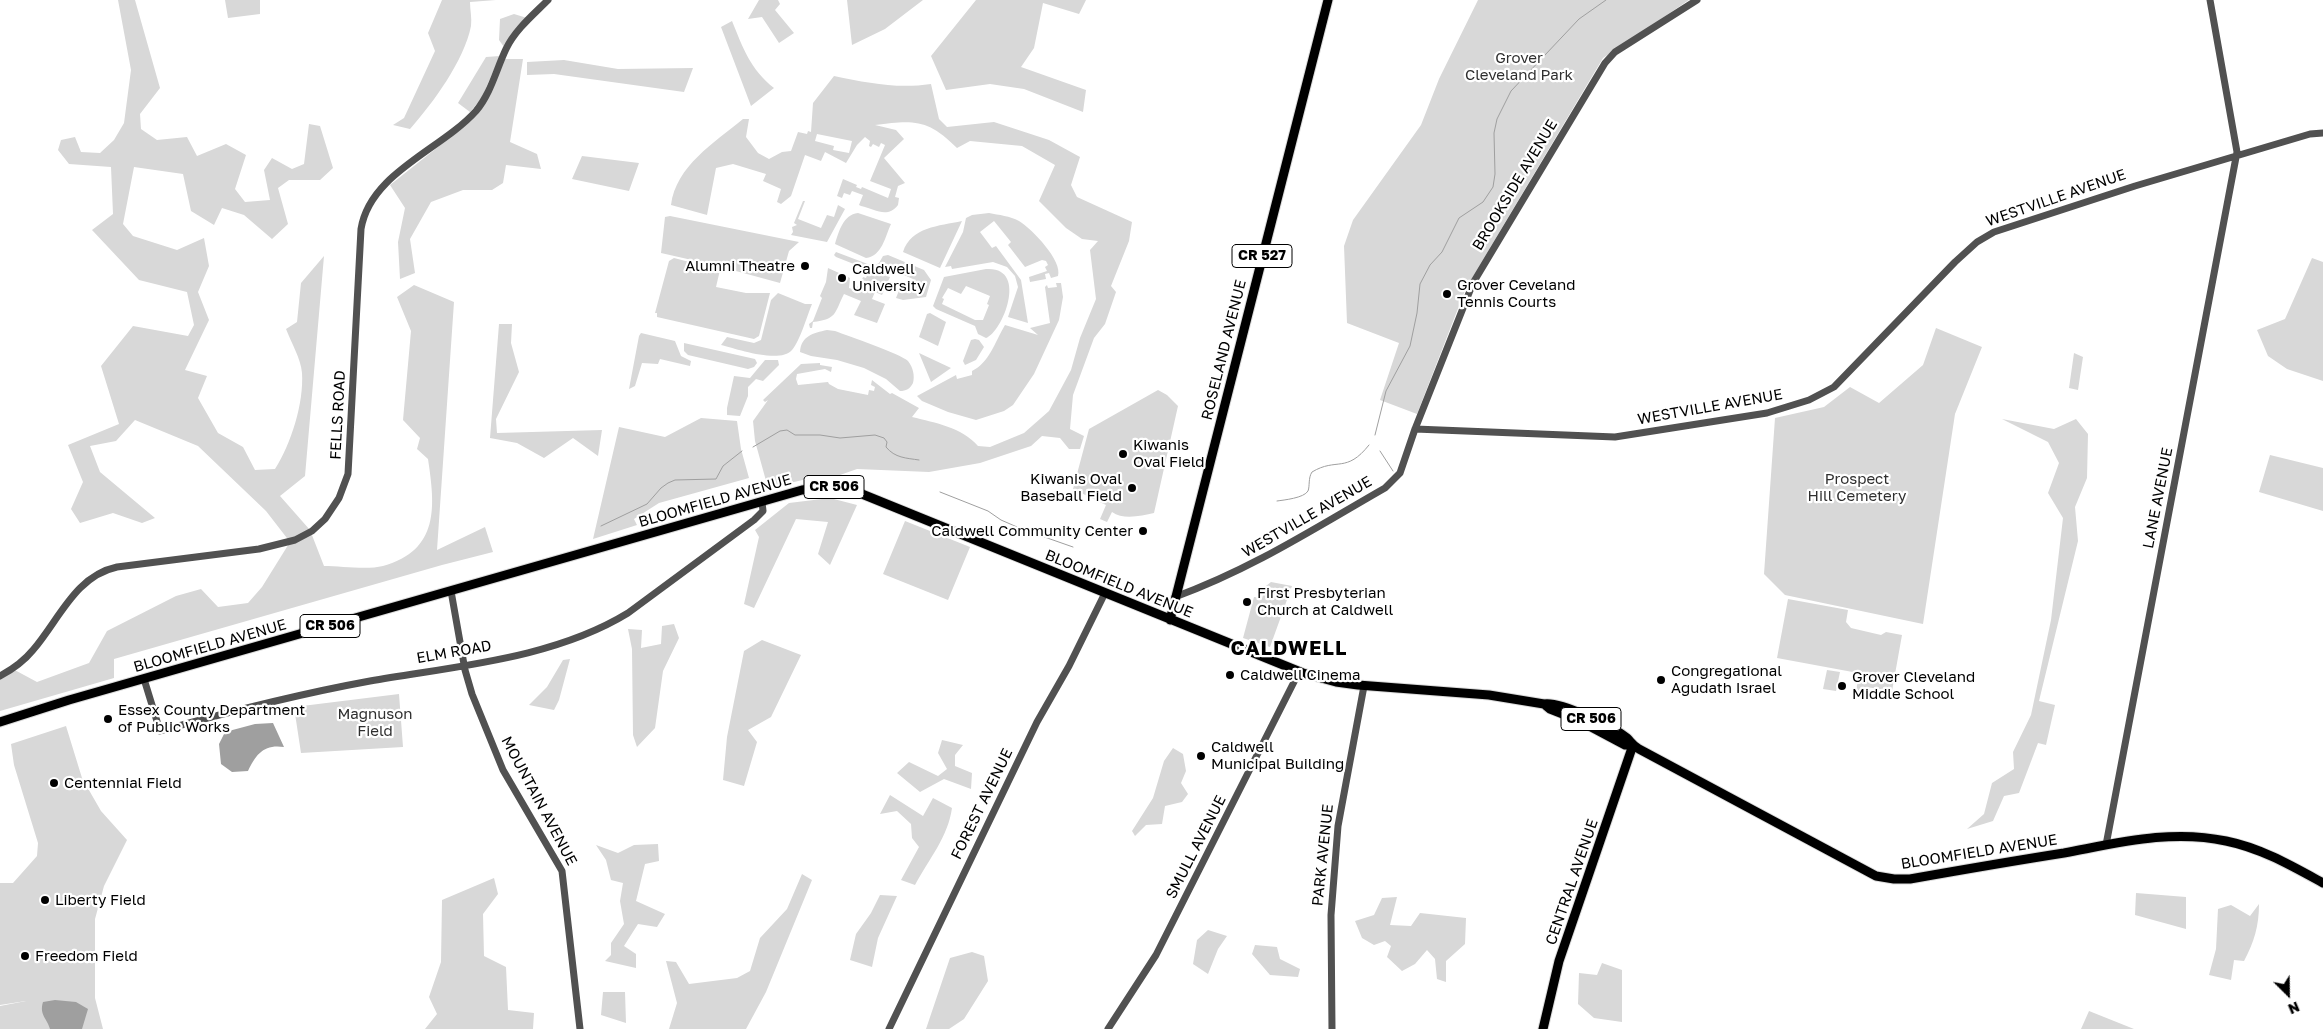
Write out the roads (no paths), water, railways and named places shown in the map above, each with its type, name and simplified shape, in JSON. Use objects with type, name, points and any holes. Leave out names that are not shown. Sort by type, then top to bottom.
[{"type":"main road","name":"ROSELAND AVENUE","points":[[1170,620],[1328,0]]},
{"type":"main road","name":"BLOOMFIELD AVENUE","points":[[0,722],[810,488],[835,487],[850,490],[1299,672],[1336,682],[1364,686],[1489,695],[1544,704],[1551,703],[1578,712],[1628,739],[1633,745],[1862,870],[1881,877],[1910,879],[2165,836],[2192,836],[2221,840],[2260,851],[2323,883]]},
{"type":"main road","name":"CENTRAL AVENUE","points":[[1544,1029],[1559,961],[1633,745]]},
{"type":"street","name":"FELLS ROAD","points":[[0,676],[29,655],[80,588],[96,574],[117,567],[275,547],[304,536],[325,519],[339,498],[348,474],[361,229],[365,211],[372,198],[386,183],[474,112],[489,90],[506,48],[548,0]]},
{"type":"street","name":"BROOKSIDE AVENUE","points":[[1415,429],[1473,283],[1605,63],[1615,52],[1697,0]]},
{"type":"street","name":"LANE AVENUE","points":[[2106,845],[2237,156],[2227,86],[2210,0]]},
{"type":"street","name":"WESTVILLE AVENUE","points":[[1176,597],[1258,562],[1385,488],[1400,472],[1415,429],[1615,437],[1767,413],[1794,405],[1826,392],[1837,384],[1955,262],[1985,237],[2003,228],[2048,214],[2310,134],[2323,133]]},
{"type":"street","name":"ELM ROAD","points":[[144,679],[160,731],[334,688],[555,646],[614,622],[754,520],[763,511],[762,502]]},
{"type":"street","name":"MOUNTAIN AVENUE","points":[[451,591],[464,664],[472,694],[503,770],[562,871],[580,1029]]},
{"type":"street","name":"FOREST AVENUE","points":[[889,1029],[1037,722],[1069,666],[1105,593]]},
{"type":"street","name":"SMULL AVENUE","points":[[1108,1029],[1156,955],[1299,672]]},
{"type":"street","name":"PARK AVENUE","points":[[1332,1029],[1331,915],[1338,826],[1364,686]]},
{"type":"waterway","points":[[1375,435],[1386,391],[1410,346],[1417,313],[1420,284],[1430,265],[1442,252],[1459,218],[1483,202],[1493,187],[1495,174],[1494,133],[1497,119],[1511,91],[1579,19],[1606,0]]},
{"type":"waterway","points":[[753,447],[780,431],[787,430],[795,435],[820,435],[840,438],[875,435],[884,438],[889,451],[901,457],[919,460]]},
{"type":"waterway","points":[[1277,501],[1294,498],[1306,493],[1309,489],[1312,472],[1354,459],[1369,445]]},
{"type":"waterway","points":[[601,526],[647,504],[661,488],[675,480],[716,479],[723,466],[742,451]]},
{"type":"waterway","points":[[1380,451],[1393,471]]},
{"type":"waterway","points":[[940,492],[988,511],[1001,520],[1024,530]]},
{"type":"waterway","points":[[1033,533],[1073,547]]},
{"type":"place","name":"Alumni Theatre","points":[[805,266]]},
{"type":"place","name":"Caldwell University","points":[[842,278]]},
{"type":"place","name":"Grover Ceveland Tennis Courts","points":[[1447,294]]},
{"type":"place","name":"Kiwanis Oval Field","points":[[1123,454]]},
{"type":"place","name":"Kiwanis Oval Baseball Field","points":[[1132,488]]},
{"type":"place","name":"Caldwell Community Center","points":[[1143,531]]},
{"type":"place","name":"First Presbyterian Church at Caldwell","points":[[1247,602]]},
{"type":"place","name":"Caldwell Cinema","points":[[1230,675]]},
{"type":"place","name":"Congregational Agudath Israel","points":[[1661,680]]},
{"type":"place","name":"Grover Cleveland Middle School","points":[[1842,686]]},
{"type":"place","name":"Essex County Department of Public Works","points":[[108,719]]},
{"type":"place","name":"Caldwell Municipal Building","points":[[1201,756]]},
{"type":"place","name":"Centennial Field","points":[[54,783]]},
{"type":"place","name":"Liberty Field","points":[[45,900]]},
{"type":"place","name":"Freedom Field","points":[[25,956]]},
{"type":"district","name":"CALDWELL","points":[[1289,649]]},
{"type":"park label","name":"Grover Cleveland Park","points":[[1519,66]]},
{"type":"park label","name":"Prospect Hill Cemetery","points":[[1857,488]]},
{"type":"park label","name":"Magnuson Field","points":[[375,722]]}]
